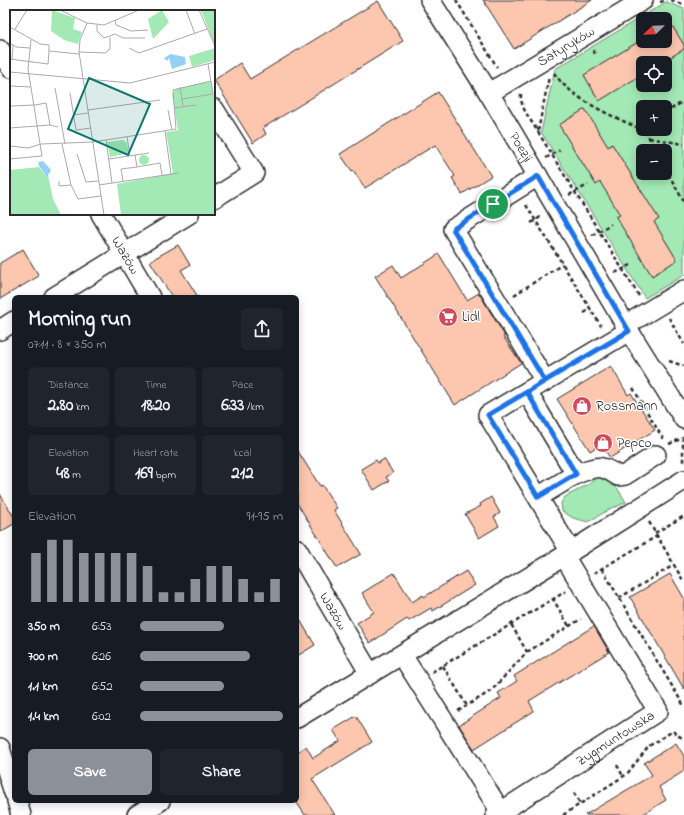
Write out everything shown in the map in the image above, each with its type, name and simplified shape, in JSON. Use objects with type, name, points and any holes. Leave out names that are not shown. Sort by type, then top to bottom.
[{"type":"street","name":"Poezji","points":[[430,0],[489,93],[628,328],[684,419]]},
{"type":"street","name":"Satyryków","points":[[489,93],[643,0]]},
{"type":"street","points":[[0,50],[10,66]]},
{"type":"street","points":[[215,111],[254,173],[215,197]]},
{"type":"street","points":[[538,176],[453,229],[545,381]]},
{"type":"street","name":"Wazów","points":[[102,215],[149,295]]},
{"type":"street","points":[[57,295],[187,215]]},
{"type":"street","points":[[576,474],[527,392],[628,328],[684,290]]},
{"type":"street","points":[[0,330],[12,322]]},
{"type":"street","name":"Zygmuntowska","points":[[402,654],[499,814],[658,711],[576,584],[568,554],[538,497],[488,415],[527,392]]},
{"type":"street","points":[[538,497],[576,474],[600,466],[608,469],[618,476],[626,475],[656,455]]},
{"type":"street","points":[[299,717],[568,554],[683,473]]},
{"type":"street","name":"Wazów","points":[[299,552],[370,674]]},
{"type":"street","points":[[0,748],[12,787]]},
{"type":"street","points":[[137,815],[157,803]]},
{"type":"path","points":[[456,0],[499,70]]},
{"type":"path","points":[[671,0],[684,5]]},
{"type":"path","points":[[551,68],[564,85],[592,105],[636,125]]},
{"type":"path","points":[[521,93],[524,110],[640,299]]},
{"type":"path","points":[[672,109],[684,101]]},
{"type":"path","points":[[649,138],[684,144]]},
{"type":"path","points":[[649,138],[652,144]]},
{"type":"path","points":[[546,158],[560,150]]},
{"type":"path","points":[[672,180],[684,201]]},
{"type":"path","points":[[568,195],[588,185]]},
{"type":"path","points":[[524,201],[602,327]]},
{"type":"path","points":[[531,223],[547,213]]},
{"type":"path","points":[[593,235],[611,224]]},
{"type":"path","points":[[498,304],[563,264]]},
{"type":"path","points":[[616,272],[631,265]]},
{"type":"path","points":[[668,315],[684,344]]},
{"type":"path","points":[[633,388],[666,445],[683,438],[683,473]]},
{"type":"path","points":[[655,533],[684,516]]},
{"type":"path","points":[[649,522],[684,582]]},
{"type":"path","points":[[570,627],[552,599],[657,536]]},
{"type":"path","points":[[619,598],[674,565]]},
{"type":"path","points":[[602,568],[684,706]]},
{"type":"path","points":[[430,673],[576,584]]},
{"type":"path","points":[[454,714],[491,691],[527,652],[569,626],[553,599]]},
{"type":"path","points":[[511,624],[527,652]]},
{"type":"path","points":[[443,666],[467,706]]},
{"type":"path","points":[[563,815],[627,774],[649,746],[673,731],[684,739]]},
{"type":"path","points":[[617,765],[623,776]]},
{"type":"path","points":[[574,793],[580,803]]},
{"type":"green space","points":[[666,2],[684,9],[684,275],[645,298],[541,132],[555,69],[636,20],[636,48],[672,48],[672,12],[649,12]]},
{"type":"green space","points":[[599,476],[614,483],[626,502],[613,507],[588,522],[573,518],[562,511],[561,503],[565,497],[589,484]]},
{"type":"building","points":[[483,0],[592,0],[514,49]]},
{"type":"building","points":[[378,1],[403,41],[263,128],[266,134],[253,143],[215,82],[215,79],[240,63],[250,79]]},
{"type":"building","points":[[672,25],[684,45],[684,49],[672,56],[636,56],[636,78],[599,101],[584,75],[636,43],[636,48],[672,48]]},
{"type":"building","points":[[438,92],[491,176],[462,194],[452,178],[455,176],[435,145],[365,188],[340,154]]},
{"type":"building","points":[[585,109],[608,147],[612,144],[659,219],[654,222],[677,260],[652,276],[616,217],[620,215],[610,198],[600,182],[596,185],[559,125]]},
{"type":"building","points":[[178,245],[190,265],[181,270],[197,295],[171,295],[150,261]]},
{"type":"building","points":[[23,249],[39,276],[0,299],[0,263]]},
{"type":"building","name":"Lidl","points":[[439,254],[467,300],[479,293],[505,336],[503,336],[521,363],[455,405],[375,276],[393,265],[401,278]]},
{"type":"building","points":[[611,366],[628,395],[631,393],[655,430],[610,458],[601,444],[590,451],[557,399]]},
{"type":"building","points":[[299,453],[320,486],[322,485],[337,508],[334,510],[361,554],[337,568],[299,506]]},
{"type":"building","points":[[384,459],[393,473],[386,477],[389,481],[374,490],[361,469],[376,460],[378,463]]},
{"type":"building","points":[[0,494],[12,514],[12,525],[0,532]]},
{"type":"building","points":[[491,497],[500,513],[494,517],[499,526],[479,538],[465,514],[481,506],[480,504]]},
{"type":"building","points":[[466,571],[475,585],[433,611],[431,608],[409,621],[407,619],[370,643],[357,623],[374,612],[362,593],[394,573],[412,602],[423,595],[424,597]]},
{"type":"building","points":[[670,574],[684,598],[684,689],[630,597]]},
{"type":"building","points":[[299,618],[315,645],[299,655]]},
{"type":"building","points":[[594,626],[609,652],[529,701],[534,711],[474,749],[459,725],[501,698],[498,693],[517,681],[514,676]]},
{"type":"building","points":[[356,716],[372,742],[312,779],[335,815],[305,815],[297,803],[299,803],[299,751],[306,746],[313,758],[340,741],[333,730]]},
{"type":"building","points":[[676,743],[684,756],[684,771],[659,787],[666,800],[642,815],[585,815],[652,775],[644,763]]},
{"type":"place","name":"Lidl","points":[[448,317]]},
{"type":"place","name":"Rossmann","points":[[582,406]]},
{"type":"place","name":"Pepco","points":[[603,443]]},
{"type":"route","points":[[493,204],[453,229],[545,381],[527,392],[576,474],[538,497],[488,415],[545,381],[611,342],[629,331],[538,176],[493,204]]}]
